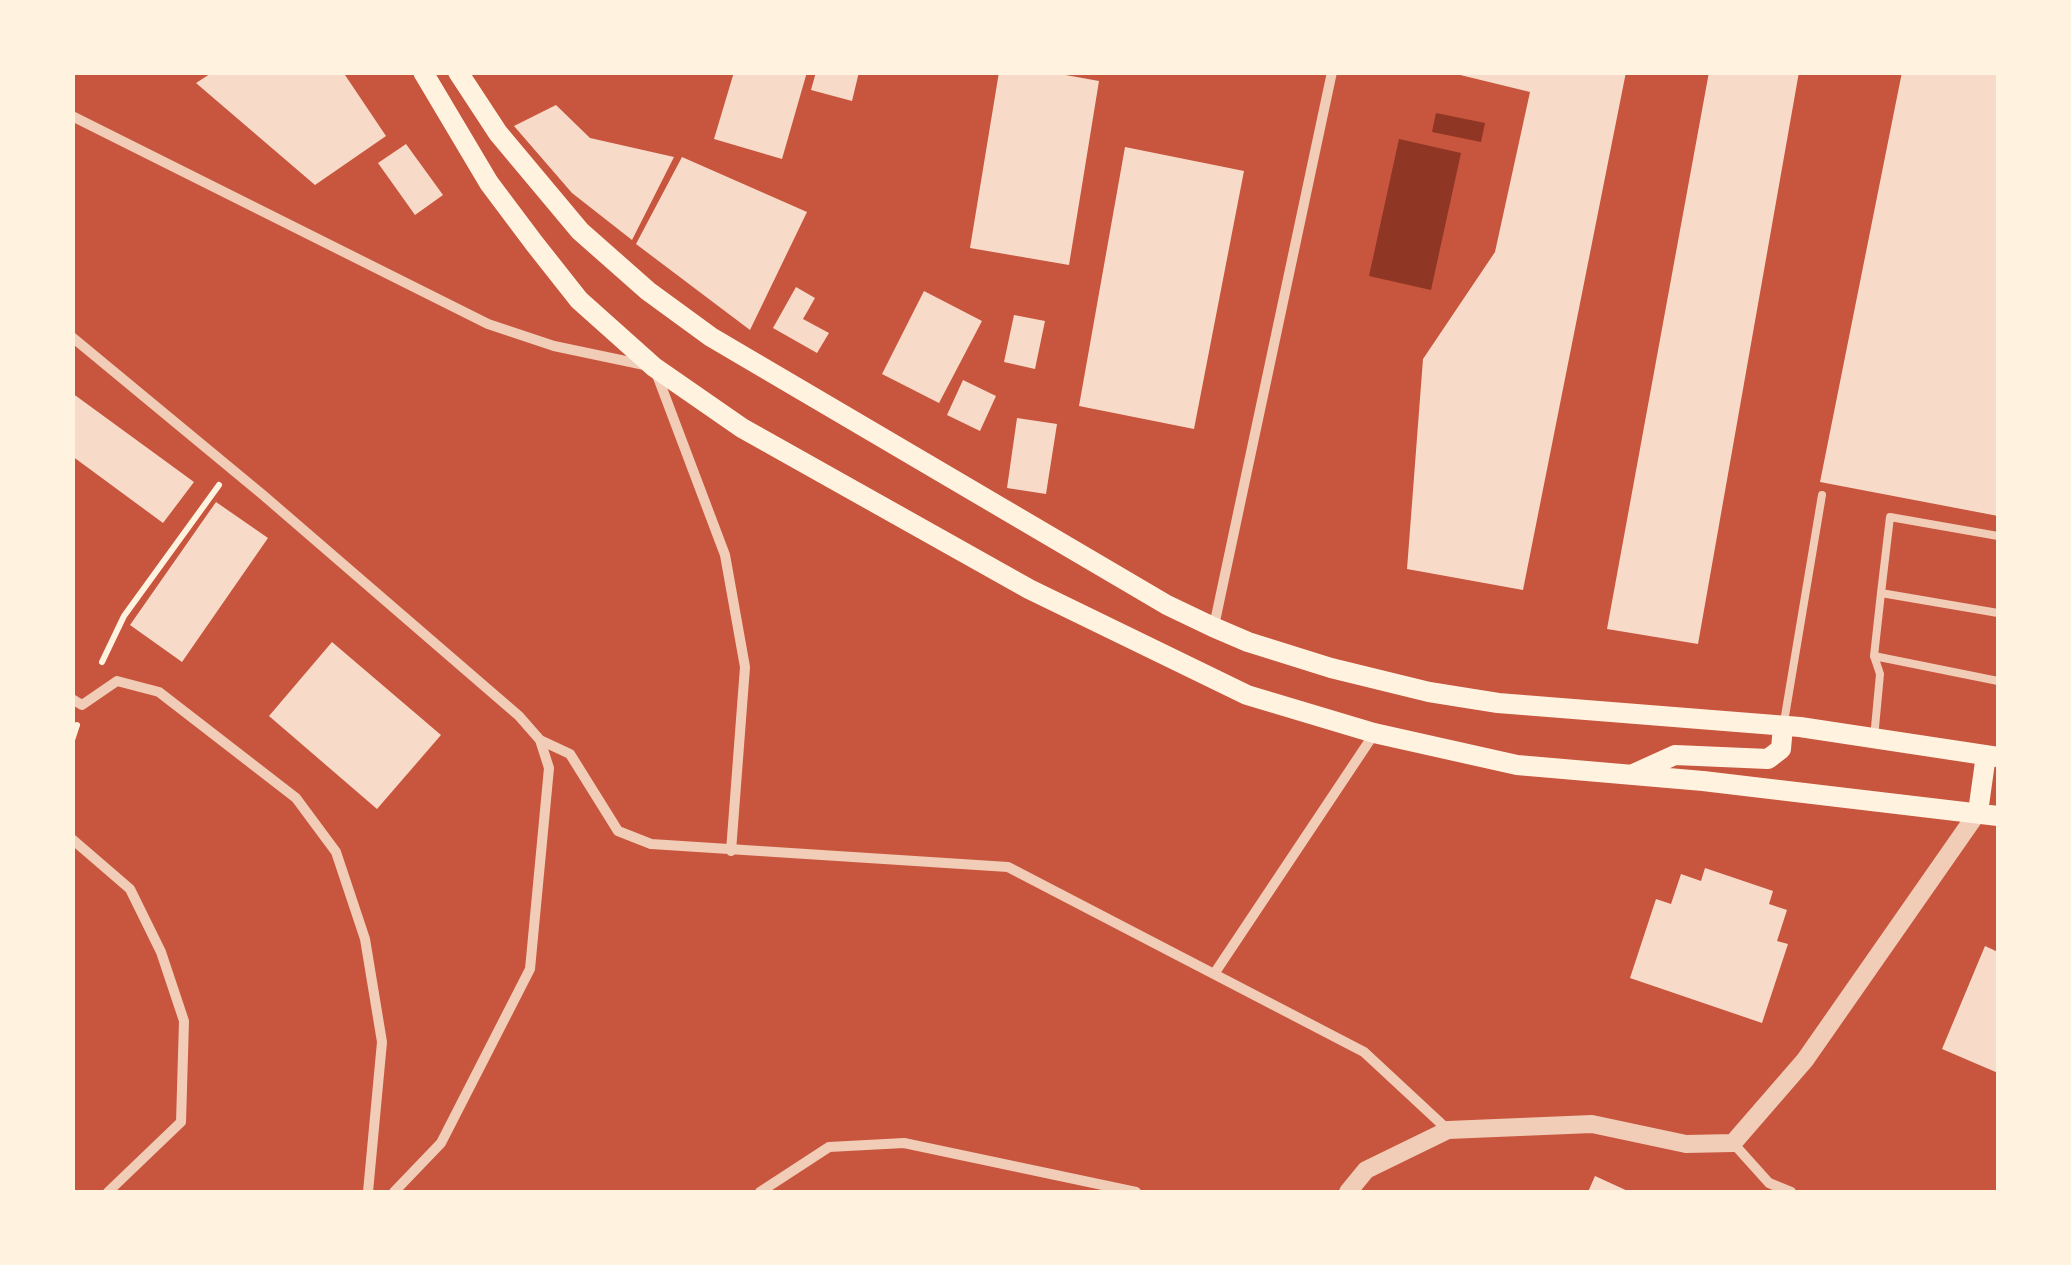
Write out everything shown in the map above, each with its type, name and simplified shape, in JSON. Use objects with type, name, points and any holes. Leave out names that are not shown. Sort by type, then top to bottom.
[{"type":"main road","points":[[423,72],[490,183],[534,244],[579,300],[654,367],[742,428],[1029,589],[1247,695],[1374,733],[1517,766],[1988,814],[1992,756],[1784,726],[1498,703],[1428,692],[1331,668],[1213,627],[1168,605],[712,337],[648,292],[580,231],[498,132],[458,72]]},
{"type":"main road","points":[[1632,775],[1675,756],[1768,759],[1780,749],[1784,726]]},
{"type":"street","points":[[1213,627],[1332,72]]},
{"type":"street","points":[[72,116],[488,324],[554,346],[654,367],[726,555],[745,667],[731,851]]},
{"type":"street","points":[[72,337],[231,468],[519,716],[540,740],[549,768],[530,969],[442,1143],[394,1192]]},
{"type":"street","points":[[78,702],[117,681],[159,692],[296,798],[336,852],[364,939],[382,1042],[368,1192]]},
{"type":"street","points":[[1214,974],[1374,733]]},
{"type":"street","points":[[540,740],[570,754],[618,832],[650,844],[1008,866],[1364,1052],[1448,1130]]},
{"type":"street","points":[[1348,1192],[1366,1170],[1448,1130],[1592,1124],[1686,1144],[1733,1143],[1805,1060],[1988,814]]},
{"type":"street","points":[[72,839],[130,889],[161,952],[184,1021],[180,1122],[108,1192]]},
{"type":"street","points":[[1733,1143],[1769,1183],[1790,1192]]},
{"type":"street","points":[[760,1192],[829,1147],[904,1144],[1136,1192]]},
{"type":"lane","points":[[1784,726],[1822,496]]},
{"type":"lane","points":[[1874,738],[1880,674],[1874,656],[1890,517],[1998,536]]},
{"type":"lane","points":[[1881,594],[1998,613]]},
{"type":"lane","points":[[1874,656],[1998,681]]},
{"type":"path","points":[[72,740],[78,702],[124,616],[231,468]]},
{"type":"shaded area","points":[[1436,113],[1485,123],[1481,142],[1432,132]]},
{"type":"shaded area","points":[[1399,139],[1461,153],[1431,290],[1369,276]]},
{"type":"building","points":[[213,72],[343,72],[386,136],[315,185],[196,83]]},
{"type":"building","points":[[734,72],[807,72],[782,159],[714,139]]},
{"type":"building","points":[[816,72],[859,72],[852,101],[811,90]]},
{"type":"building","points":[[999,72],[1049,72],[1099,81],[1069,265],[970,248]]},
{"type":"building","points":[[1448,72],[1626,72],[1523,590],[1407,569],[1423,359],[1495,252],[1530,92]]},
{"type":"building","points":[[1709,72],[1799,72],[1698,644],[1607,629]]},
{"type":"building","points":[[1902,72],[1998,72],[1998,516],[1820,482]]},
{"type":"building","points":[[556,105],[590,138],[674,157],[632,240],[572,193],[514,126]]},
{"type":"building","points":[[406,144],[443,195],[415,215],[378,163]]},
{"type":"building","points":[[1125,147],[1244,171],[1194,429],[1079,406]]},
{"type":"building","points":[[682,157],[807,212],[750,330],[636,244]]},
{"type":"building","points":[[796,287],[815,298],[803,319],[829,333],[817,353],[773,328]]},
{"type":"building","points":[[924,291],[982,321],[939,403],[882,374]]},
{"type":"building","points":[[1014,315],[1045,321],[1035,369],[1004,362]]},
{"type":"building","points":[[963,380],[996,396],[980,431],[947,415]]},
{"type":"building","points":[[72,393],[194,482],[163,523],[72,456]]},
{"type":"building","points":[[1017,418],[1057,424],[1046,494],[1007,488]]},
{"type":"building","points":[[216,502],[268,538],[182,662],[130,625]]},
{"type":"building","points":[[332,642],[441,735],[377,809],[269,716]]},
{"type":"building","points":[[1705,868],[1773,891],[1769,904],[1787,910],[1777,941],[1788,944],[1762,1023],[1630,978],[1656,899],[1671,904],[1681,874],[1701,881]]},
{"type":"building","points":[[1985,946],[1998,952],[1998,1073],[1942,1049]]},
{"type":"building","points":[[1595,1176],[1630,1192],[1588,1192]]}]
